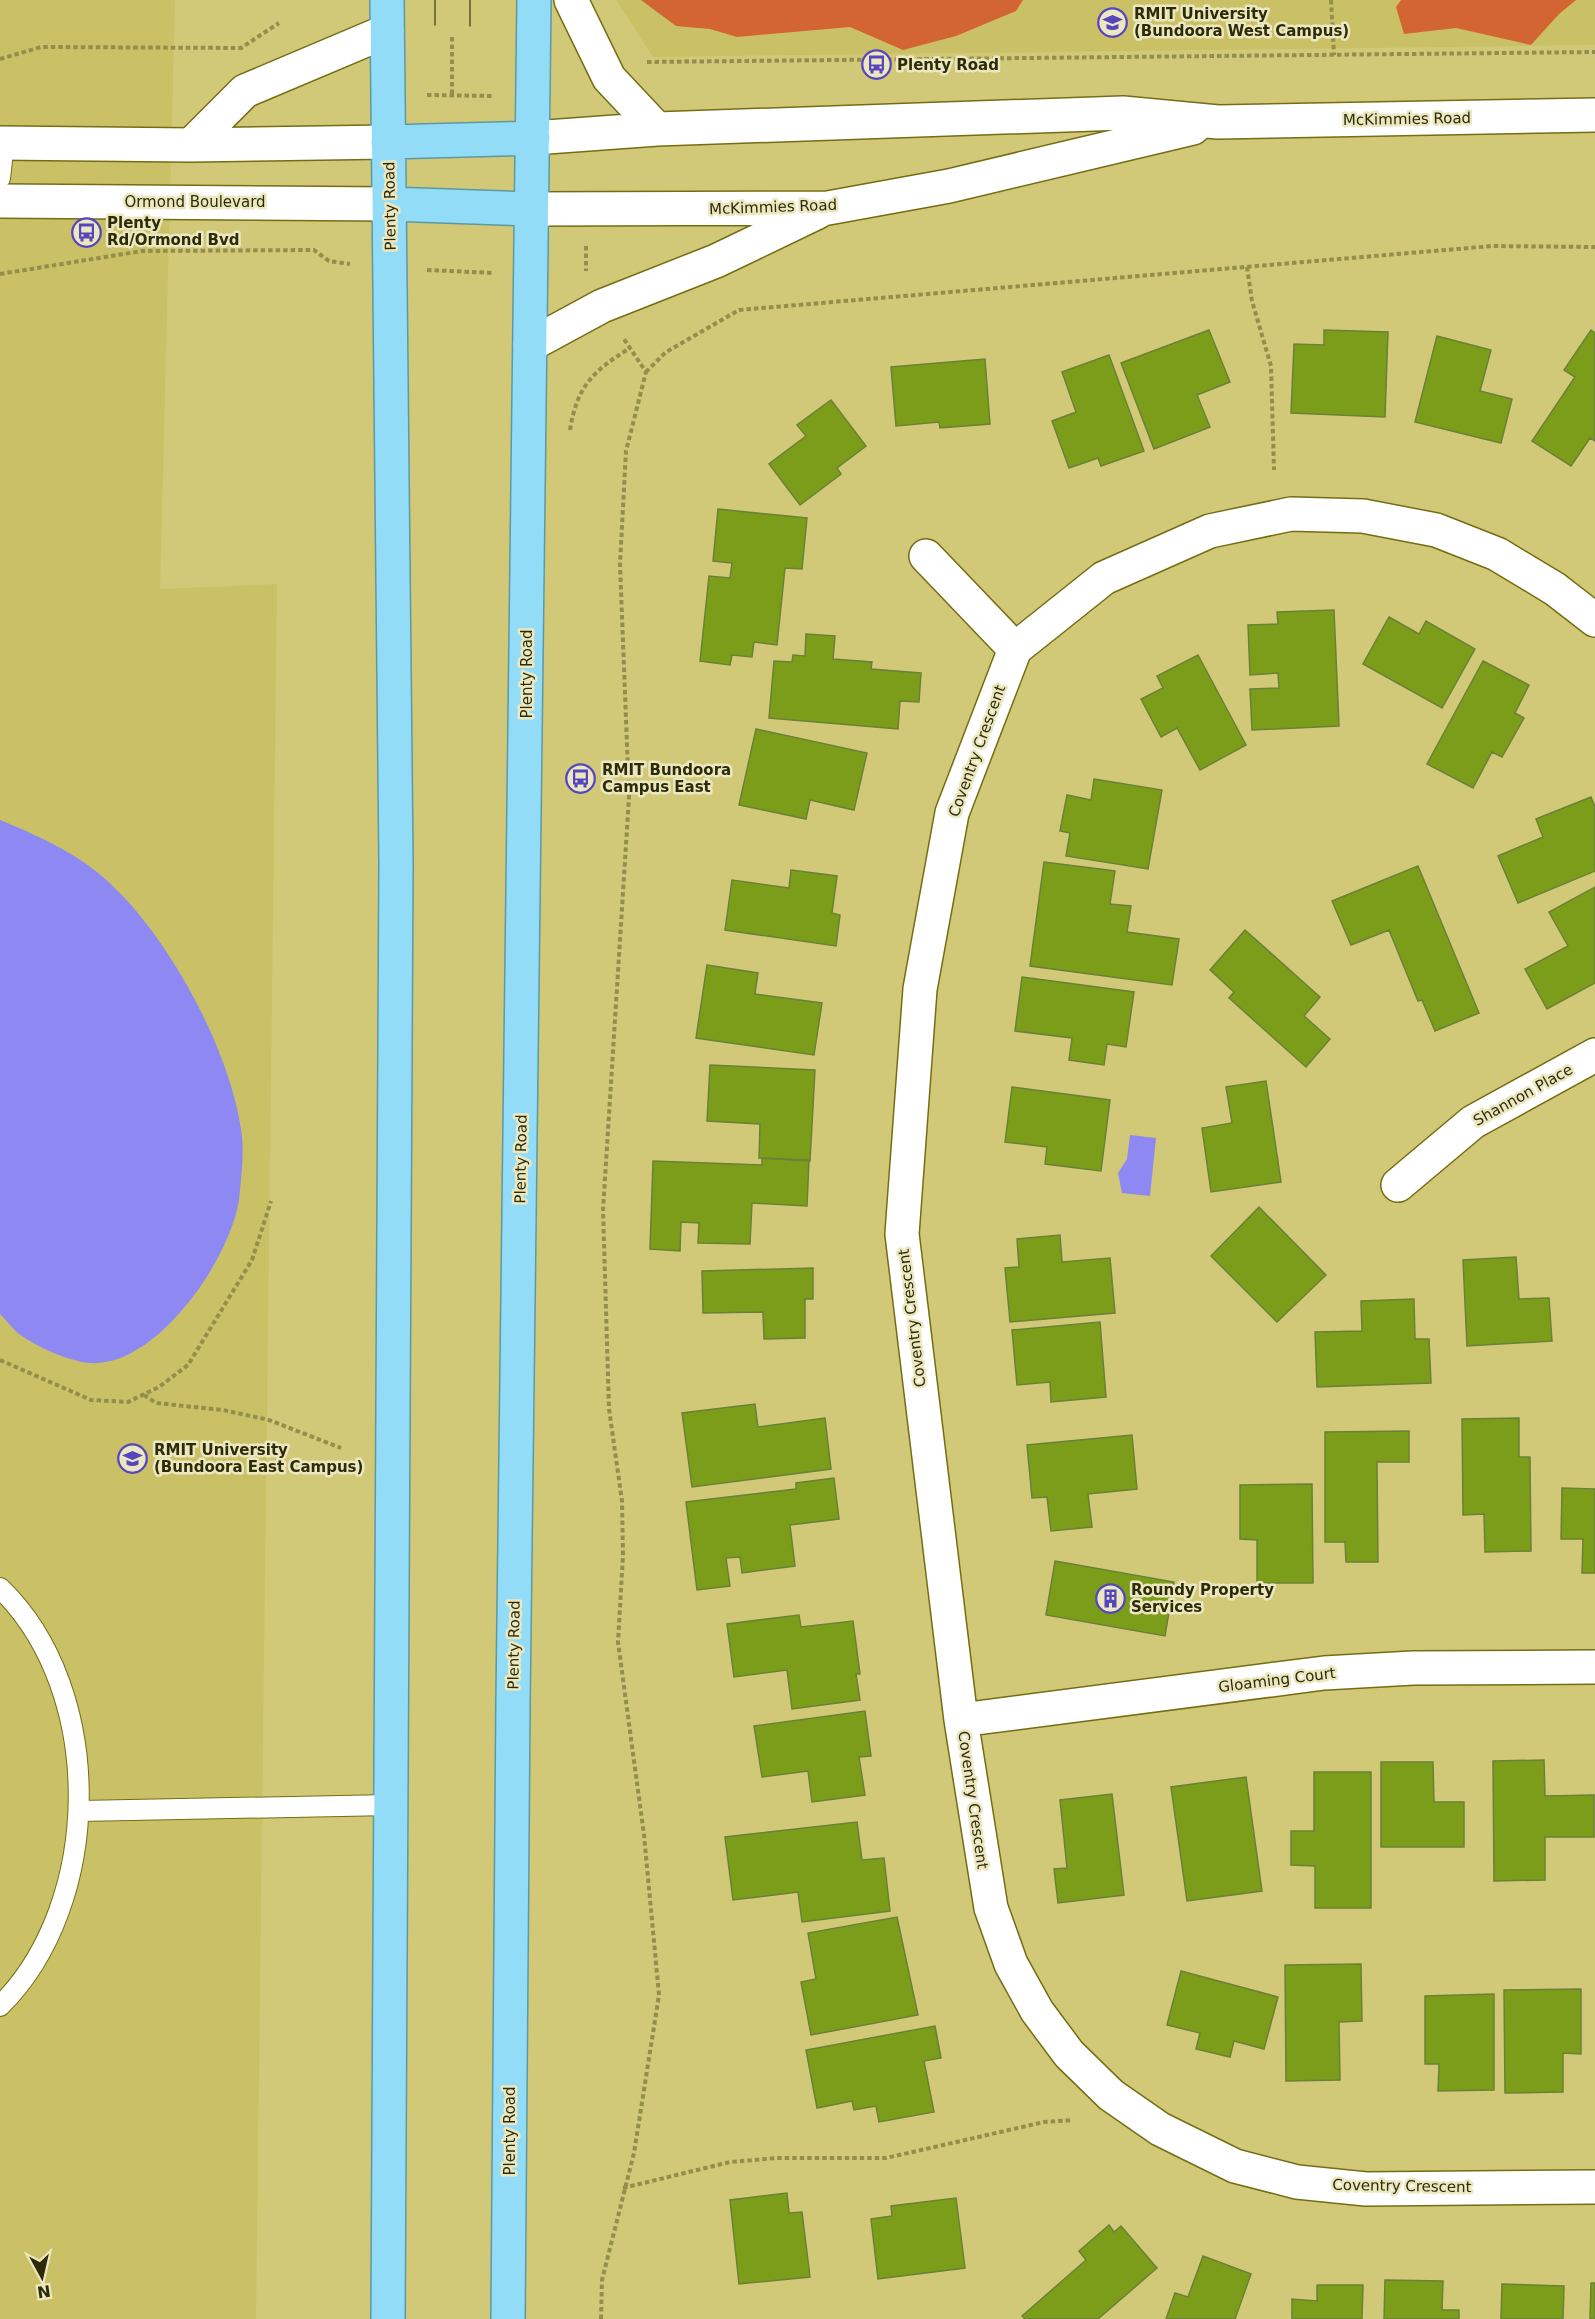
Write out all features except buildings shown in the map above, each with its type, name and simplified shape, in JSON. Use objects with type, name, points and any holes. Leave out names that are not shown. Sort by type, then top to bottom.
[{"type":"highway","name":"Plenty Road","points":[[508,2319],[534,0]]},
{"type":"highway","name":"Plenty Road","points":[[387,16],[396,863],[388,2319]]},
{"type":"highway","name":"McKimmies Road","points":[[388,142],[533,138]]},
{"type":"highway","name":"McKimmies Road","points":[[390,204],[531,209]]},
{"type":"street","points":[[571,0],[609,78],[657,129]]},
{"type":"street","points":[[191,145],[245,92],[387,16]]},
{"type":"street","name":"McKimmies Road","points":[[533,138],[657,129],[1122,113],[1218,122],[1595,115]]},
{"type":"street","name":"McKimmies Road","points":[[531,209],[828,208],[949,186],[1218,122]]},
{"type":"street","points":[[2,143],[191,145],[388,142]]},
{"type":"street","name":"Ormond Boulevard","points":[[0,201],[390,204]]},
{"type":"street","points":[[530,345],[602,306],[716,261],[828,208]]},
{"type":"street","points":[[926,556],[1015,649],[1104,578],[1210,531],[1291,514],[1363,516],[1436,530],[1497,554],[1555,589],[1595,620]]},
{"type":"street","name":"Coventry Crescent","points":[[1015,649],[952,813],[920,989],[902,1234],[961,1720],[991,1908],[1011,1964],[1037,2011],[1069,2054],[1111,2094],[1160,2129],[1193,2148],[1235,2166],[1297,2182],[1366,2188],[1595,2187]]},
{"type":"street","name":"Shannon Place","points":[[1398,1185],[1473,1122],[1595,1055]]},
{"type":"street","name":"Gloaming Court","points":[[961,1720],[1324,1673],[1413,1668],[1595,1667]]},
{"type":"lane","points":[[0,178],[2,143]]},
{"type":"lane","points":[[0,1588],[35,1632],[56,1676],[69,1714],[77,1759],[80,1811],[75,1856],[61,1905],[39,1951],[11,1995],[0,2006]]},
{"type":"lane","points":[[80,1811],[392,1805]]},
{"type":"path","points":[[1331,0],[1334,55]]},
{"type":"path","points":[[0,59],[41,47],[241,48],[279,23]]},
{"type":"path","points":[[452,36],[452,94]]},
{"type":"path","points":[[642,60],[650,63],[1595,52]]},
{"type":"path","points":[[387,96],[452,94],[534,97]]},
{"type":"path","points":[[601,2319],[602,2280],[623,2188],[634,2153],[659,1995],[644,1835],[618,1642],[623,1555],[622,1501],[609,1409],[603,1210],[629,797],[620,564],[626,451],[646,372],[666,352],[739,310],[1492,246],[1595,246]]},
{"type":"path","points":[[0,274],[142,251],[314,250],[328,261],[391,269],[586,275],[602,306],[646,372]]},
{"type":"path","points":[[1247,267],[1252,300],[1271,366],[1274,398],[1274,470]]},
{"type":"path","points":[[0,1360],[91,1400],[128,1402],[159,1387],[188,1365],[252,1260],[271,1202]]},
{"type":"path","points":[[144,1394],[156,1403],[223,1410],[269,1419],[341,1448]]},
{"type":"path","points":[[623,2188],[730,2162],[777,2158],[886,2158],[1044,2122],[1072,2120]]},
{"type":"shaded area","name":"RMIT University (Bundoora East Campus)","points":[[0,0],[175,0],[160,589],[277,584],[256,2319],[0,2319]]},
{"type":"shaded area","name":"RMIT University (Bundoora West Campus)","points":[[616,0],[1595,0],[1595,45],[653,57]]},
{"type":"shaded area","points":[[641,0],[1023,0],[1016,11],[956,36],[903,50],[850,27],[737,37],[710,29],[676,26]]},
{"type":"shaded area","points":[[1401,0],[1576,0],[1559,14],[1531,45],[1456,28],[1404,34],[1396,7]]},
{"type":"shaded area","points":[[0,820],[54,844],[79,859],[103,877],[127,900],[150,929],[193,996],[210,1032],[236,1103],[242,1136],[239,1200],[233,1223],[207,1276],[189,1302],[146,1344],[122,1357],[98,1363],[68,1358],[36,1344],[19,1334],[0,1314]]},
{"type":"shaded area","points":[[1130,1135],[1156,1138],[1150,1196],[1122,1193],[1118,1173],[1127,1159]]},
{"type":"tram line","points":[[435,0],[435,25]]},
{"type":"tram line","points":[[470,0],[470,26]]},
{"type":"place","name":"RMIT University (Bundoora West Campus)","points":[[1113,23]]},
{"type":"place","name":"Plenty Road","points":[[876,65]]},
{"type":"place","name":"Plenty Rd/Ormond Bvd","points":[[86,232]]},
{"type":"place","name":"RMIT Bundoora Campus East","points":[[581,779]]},
{"type":"place","name":"RMIT University (Bundoora East Campus)","points":[[133,1459]]},
{"type":"place","name":"Roundy Property Services","points":[[1110,1599]]}]
